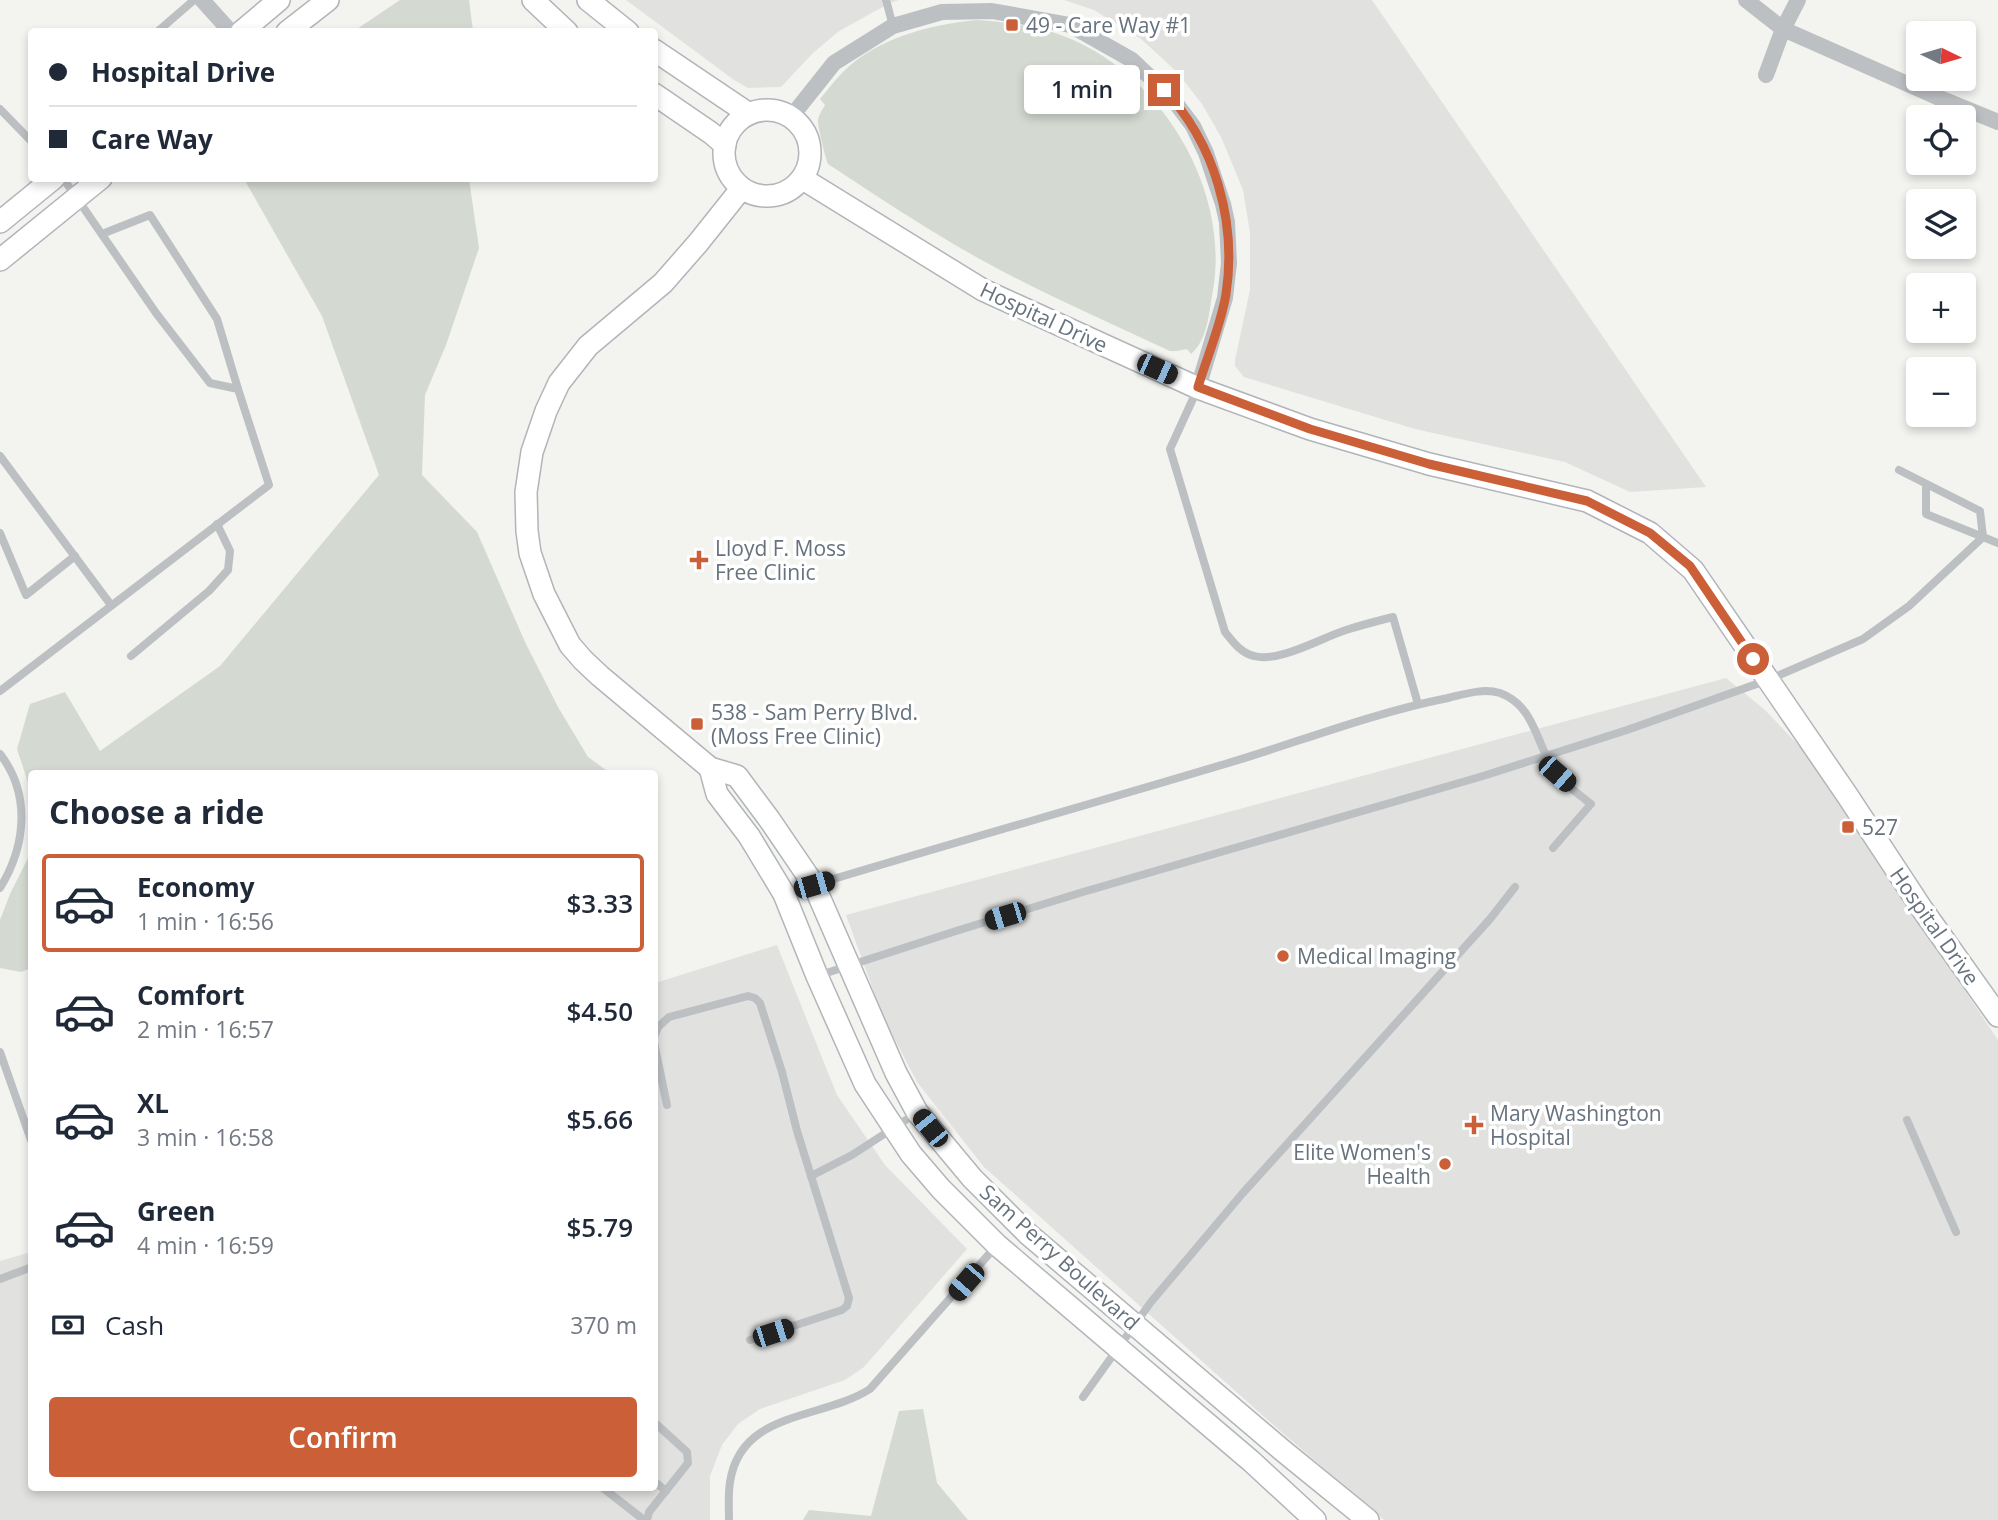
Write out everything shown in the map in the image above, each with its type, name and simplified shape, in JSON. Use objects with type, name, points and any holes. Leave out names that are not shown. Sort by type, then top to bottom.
[{"type":"street","points":[[202,0],[227,28]]},
{"type":"street","points":[[246,28],[279,0]]},
{"type":"street","points":[[292,28],[328,0]]},
{"type":"street","points":[[533,0],[563,28]]},
{"type":"street","points":[[588,0],[623,28]]},
{"type":"street","points":[[1746,0],[1783,29],[1998,121]]},
{"type":"street","points":[[1766,75],[1783,29],[1798,0]]},
{"type":"street","points":[[791,117],[834,63],[893,26],[942,12],[992,11],[1070,25],[1132,60],[1172,98],[1193,126],[1206,153],[1223,204],[1229,263],[1225,298],[1198,387]]},
{"type":"street","points":[[658,53],[748,114]]},
{"type":"street","points":[[658,97],[711,132],[725,145]]},
{"type":"street","points":[[767,110],[780,111],[791,117],[802,126],[811,153],[809,167],[803,179],[793,189],[780,195],[753,195],[741,189],[731,178],[724,152],[726,138],[733,126],[748,114],[767,110]]},
{"type":"street","name":"Hospital Drive","points":[[803,179],[983,290],[1198,387],[1310,429],[1429,464],[1587,501],[1650,533],[1693,570],[1998,1017]]},
{"type":"street","points":[[0,222],[49,182]]},
{"type":"street","points":[[0,260],[96,182]]},
{"type":"street","name":"Sam Perry Boulevard","points":[[741,189],[663,283],[595,339],[559,383],[542,420],[532,452],[526,492],[528,541],[547,600],[570,645],[600,676],[710,768],[737,776],[769,818],[814,885],[896,1073],[917,1112],[972,1178],[1019,1225],[1134,1325],[1368,1520]]},
{"type":"street","name":"Sam Perry Boulevard","points":[[710,768],[716,794],[749,836],[784,894],[865,1084],[911,1154],[997,1245],[1251,1461],[1315,1520]]},
{"type":"lane","points":[[162,28],[194,0]]},
{"type":"lane","points":[[886,0],[893,26]]},
{"type":"lane","points":[[0,108],[28,138]]},
{"type":"lane","points":[[66,182],[156,313],[209,383],[238,389]]},
{"type":"lane","points":[[0,691],[269,485],[217,319],[150,215],[102,234]]},
{"type":"lane","points":[[1198,387],[1170,449],[1225,632],[1244,652],[1254,657],[1269,657],[1290,653],[1346,631],[1393,617],[1418,704]]},
{"type":"lane","points":[[0,456],[111,605]]},
{"type":"lane","points":[[1899,470],[1980,511],[1983,537]]},
{"type":"lane","points":[[1926,484],[1926,514],[1998,543]]},
{"type":"lane","points":[[131,656],[209,591],[228,570],[230,551],[217,524]]},
{"type":"lane","points":[[0,533],[26,595],[75,556]]},
{"type":"lane","points":[[817,976],[1174,865],[1483,776],[1627,730],[1768,680],[1863,639],[1909,606],[1983,537]]},
{"type":"lane","points":[[784,894],[1227,764],[1418,704],[1482,691],[1509,697],[1521,706],[1533,724],[1557,774],[1591,804],[1553,848]]},
{"type":"lane","points":[[0,754],[18,785],[22,806],[16,855],[0,888]]},
{"type":"lane","points":[[1083,1397],[1151,1302],[1260,1174],[1391,1030],[1515,887]]},
{"type":"lane","points":[[658,1025],[669,1017],[748,996],[760,1003],[849,1298],[847,1306],[842,1310],[750,1340]]},
{"type":"lane","points":[[0,1052],[28,1132]]},
{"type":"lane","points":[[658,1061],[667,1105]]},
{"type":"lane","points":[[811,1176],[852,1155],[917,1112]]},
{"type":"lane","points":[[1907,1120],[1956,1232]]},
{"type":"lane","points":[[729,1520],[729,1489],[733,1468],[744,1448],[758,1432],[777,1423],[857,1397],[870,1389],[997,1245]]},
{"type":"lane","points":[[0,1279],[28,1268]]},
{"type":"lane","points":[[607,1491],[646,1520],[649,1512],[688,1463],[687,1452],[658,1426]]},
{"type":"lane","points":[[658,1484],[666,1491]]},
{"type":"shaded area","points":[[400,0],[469,0],[473,28],[358,28]]},
{"type":"shaded area","points":[[626,0],[899,0],[839,31],[813,53],[781,87],[748,88]]},
{"type":"shaded area","points":[[1064,0],[1372,0],[1706,487],[1630,492],[1565,462],[1415,429],[1244,377],[1235,366],[1235,360],[1250,290],[1250,233],[1243,190],[1221,137],[1202,104],[1177,72],[1141,39],[1094,10]]},
{"type":"shaded area","points":[[977,20],[1046,30],[1092,49],[1125,72],[1154,101],[1179,134],[1198,171],[1210,210],[1216,250],[1207,325],[1201,341],[1191,354],[1187,349],[1170,351],[1009,275],[926,227],[828,164],[818,125],[825,105],[820,99],[841,74],[886,42],[940,25]]},
{"type":"shaded area","points":[[246,182],[469,182],[479,248],[446,345],[425,395],[422,475],[477,532],[525,642],[558,707],[588,757],[606,770],[28,770],[28,783],[17,749],[30,704],[65,692],[100,751],[220,666],[379,475],[322,316]]},
{"type":"shaded area","name":"Mary Washington Hospital","points":[[1726,678],[1765,710],[1804,751],[1998,1040],[1998,1520],[1384,1520],[984,1167],[917,1082],[883,1017],[846,915]]},
{"type":"shaded area","points":[[28,858],[28,969],[21,972],[0,968],[0,920]]},
{"type":"shaded area","points":[[777,945],[837,1095],[885,1165],[967,1249],[864,1367],[845,1380],[760,1409],[738,1424],[722,1445],[710,1476],[710,1520],[0,1520],[0,1261],[28,1253],[28,1491],[658,1491],[658,982]]},
{"type":"shaded area","points":[[923,1409],[937,1483],[968,1520],[803,1520],[809,1510],[871,1516],[899,1411]]},
{"type":"place","name":"49 - Care Way #1","points":[[1012,25]]},
{"type":"place","name":"Lloyd F. Moss Free Clinic","points":[[699,560]]},
{"type":"place","name":"538 - Sam Perry Blvd. (Moss Free Clinic)","points":[[697,724]]},
{"type":"place","name":"527","points":[[1848,827]]},
{"type":"place","name":"Medical Imaging","points":[[1283,956]]},
{"type":"place","name":"Mary Washington Hospital","points":[[1474,1125]]},
{"type":"place","name":"Elite Women's Health","points":[[1445,1164]]},
{"type":"route","points":[[1164,90],[1193,126],[1206,153],[1227,222],[1229,263],[1225,298],[1198,387],[1310,429],[1429,464],[1587,501],[1650,533],[1690,566],[1753,659]]}]
